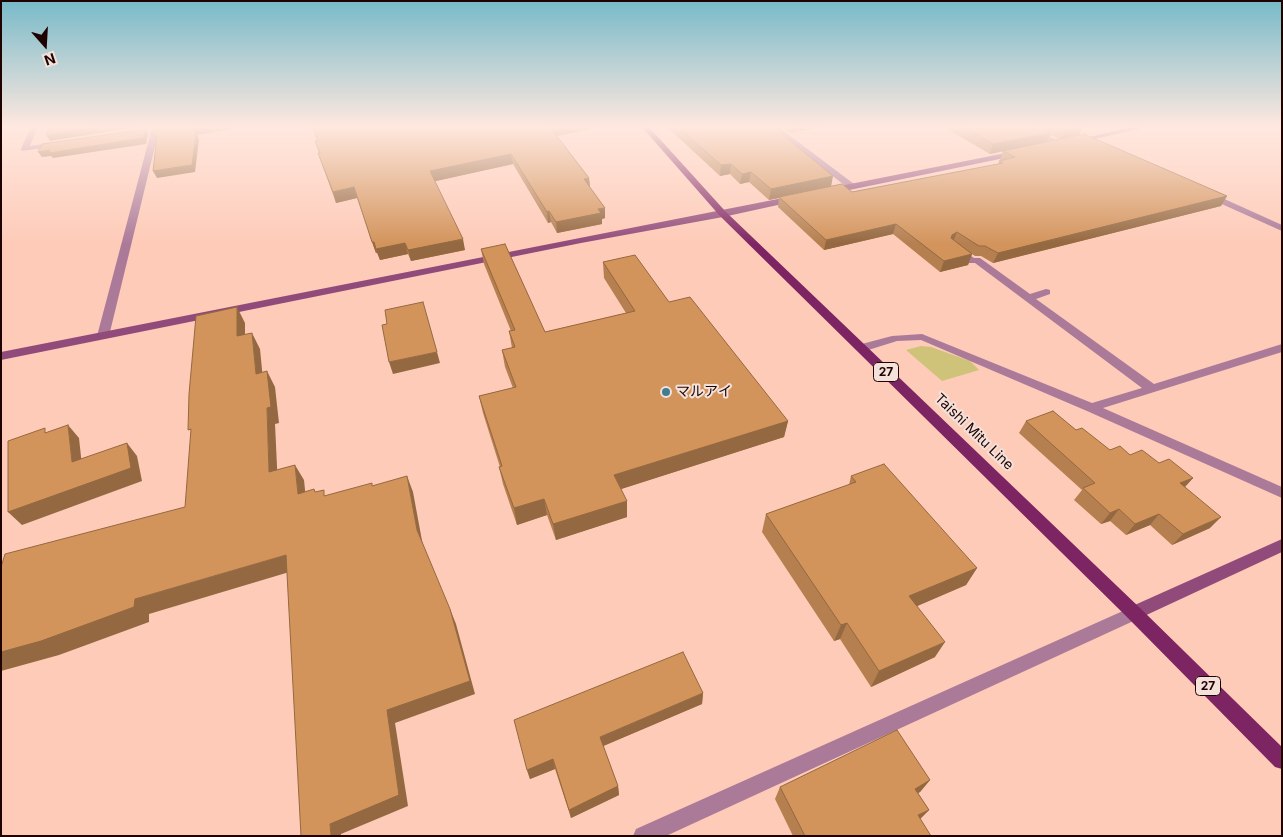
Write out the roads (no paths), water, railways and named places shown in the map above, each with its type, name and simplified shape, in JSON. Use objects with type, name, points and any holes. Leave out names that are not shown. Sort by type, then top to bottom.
[{"type":"main road","name":"Taishi Mitu Line","points":[[679,165],[723,214],[1134,613],[1282,760]]},
{"type":"street","points":[[103,336],[145,165]]},
{"type":"street","points":[[823,165],[851,186]]},
{"type":"street","points":[[823,192],[958,165]]},
{"type":"street","points":[[1201,192],[1282,228]]},
{"type":"street","points":[[1,356],[582,240],[723,214],[805,196]]},
{"type":"street","points":[[954,247],[972,261],[977,260],[1152,389]]},
{"type":"street","points":[[1029,298],[1046,292]]},
{"type":"street","points":[[862,348],[896,338],[922,338],[1091,408],[1282,494]]},
{"type":"street","points":[[1091,408],[1282,348]]},
{"type":"street","points":[[643,836],[1282,545]]},
{"type":"place","name":"マルアイ","points":[[666,392]]}]
